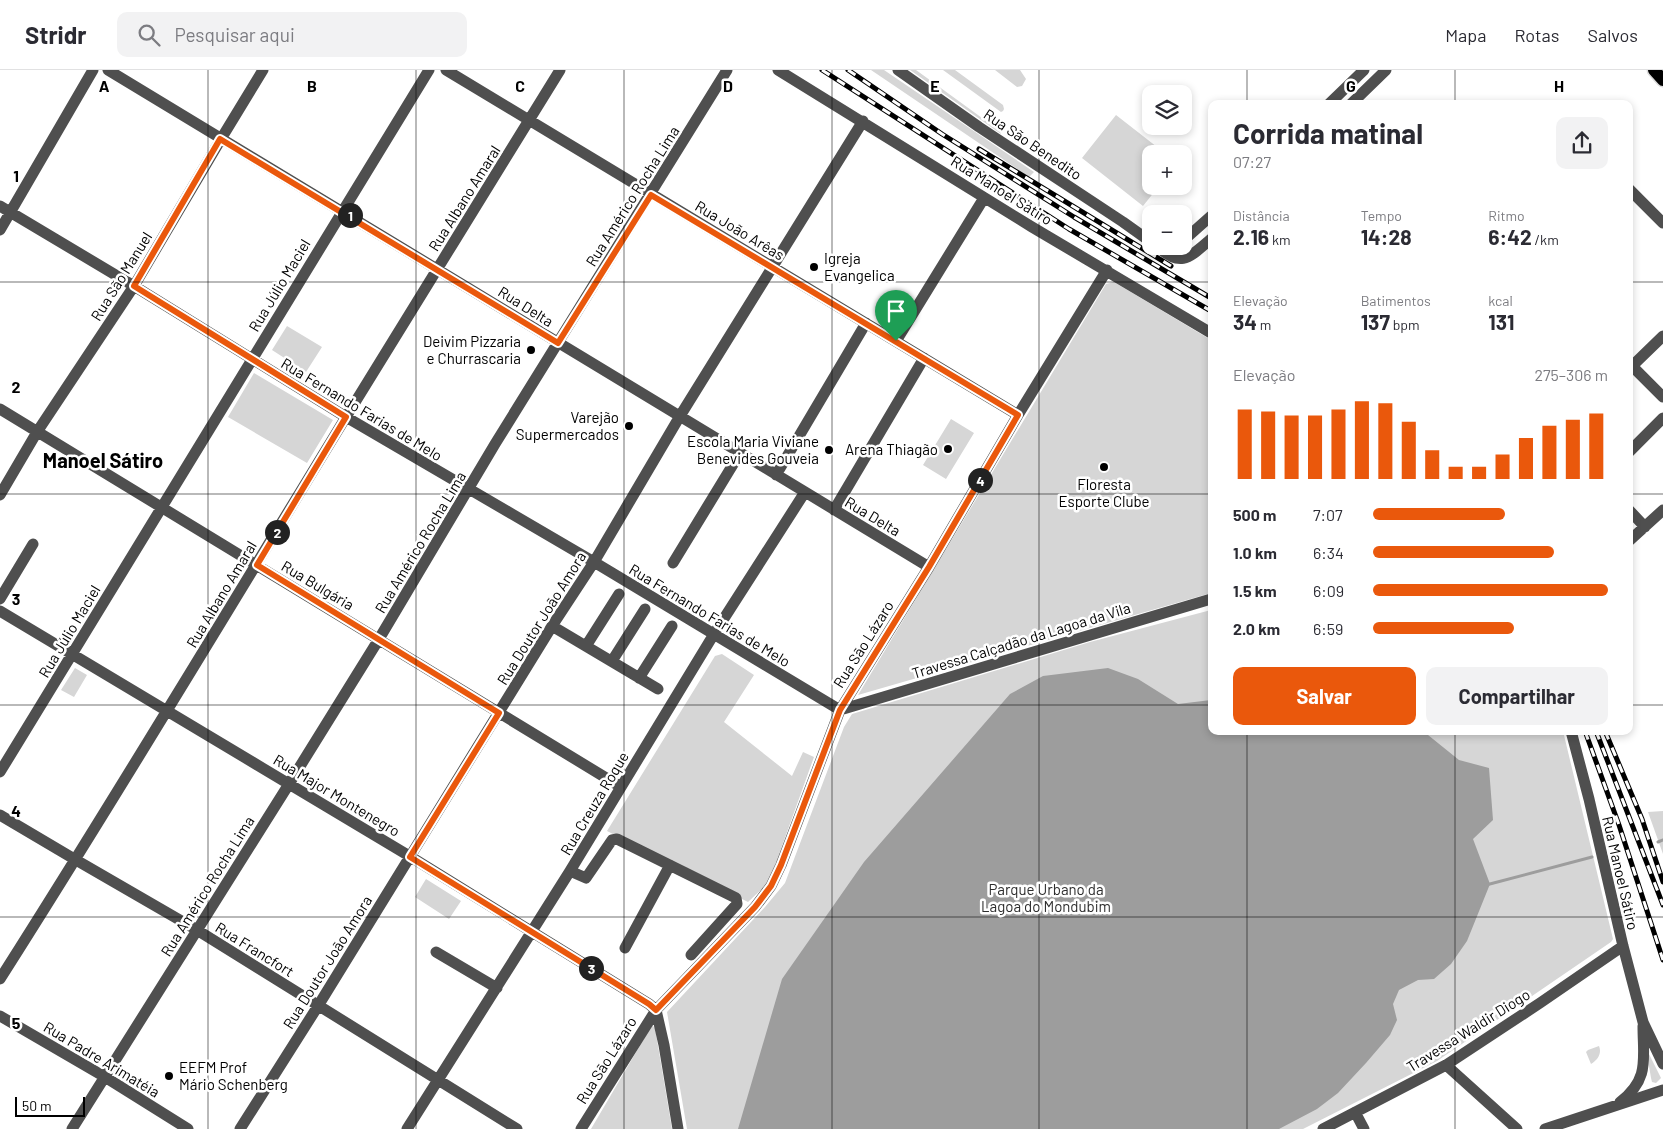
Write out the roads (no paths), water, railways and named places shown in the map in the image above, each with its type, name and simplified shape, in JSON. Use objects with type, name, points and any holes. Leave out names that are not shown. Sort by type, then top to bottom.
[{"type":"main road","points":[[1654,70],[1663,80]]},
{"type":"street","points":[[0,230],[94,70]]},
{"type":"street","name":"Rua Delta","points":[[108,70],[929,567]]},
{"type":"street","name":"Rua São Manuel","points":[[0,495],[37,432],[134,286],[220,139],[263,70]]},
{"type":"street","name":"Rua Júlio Maciel","points":[[0,772],[429,70]]},
{"type":"street","name":"Rua João Arêas","points":[[446,70],[1018,415]]},
{"type":"street","name":"Rua Albano Amaral","points":[[0,979],[76,860],[560,70]]},
{"type":"street","name":"Rua Américo Rocha Lima","points":[[72,1129],[289,784],[727,70]]},
{"type":"street","name":"Rua Manoel Sátiro","points":[[778,70],[863,121],[984,198],[1208,331]]},
{"type":"street","name":"Rua São Benedito","points":[[898,70],[979,127],[1142,236]]},
{"type":"street","points":[[1333,100],[1364,70]]},
{"type":"street","points":[[1356,100],[1386,70]]},
{"type":"street","name":"Rua Doutor João Amora","points":[[240,1129],[552,626],[594,562],[680,416],[863,121]]},
{"type":"street","points":[[1633,192],[1663,223]]},
{"type":"street","points":[[896,341],[984,198]]},
{"type":"street","name":"Rua Fernando Farias de Melo","points":[[0,206],[134,286],[251,360],[468,490],[594,562],[840,710]]},
{"type":"street","points":[[1192,233],[1208,219]]},
{"type":"street","name":"Rua São Benedito","points":[[1167,255],[1176,258],[1190,257],[1208,242]]},
{"type":"street","name":"Rua São Lázaro","points":[[581,1129],[656,1010],[755,907],[771,886],[781,865],[840,710],[929,567],[1018,415],[1107,270]]},
{"type":"street","points":[[776,475],[866,323]]},
{"type":"street","points":[[1633,365],[1663,336]]},
{"type":"street","points":[[834,510],[924,358]]},
{"type":"street","points":[[1633,371],[1663,397]]},
{"type":"street","name":"Rua Bulgária","points":[[0,409],[621,786]]},
{"type":"street","points":[[1633,448],[1663,418]]},
{"type":"street","points":[[673,563],[740,453]]},
{"type":"street","name":"Rua Creuza Roque","points":[[407,1129],[570,871],[714,634],[805,492]]},
{"type":"street","points":[[1633,538],[1663,510]]},
{"type":"street","points":[[1633,514],[1645,527]]},
{"type":"street","points":[[0,599],[33,544]]},
{"type":"street","points":[[586,646],[619,594]]},
{"type":"street","name":"Travessa Calçadão da Lagoa da Vila","points":[[840,710],[1208,600]]},
{"type":"street","name":"Rua Major Montenegro","points":[[0,610],[410,857],[656,1010]]},
{"type":"street","points":[[612,661],[645,610]]},
{"type":"street","points":[[552,626],[658,689]]},
{"type":"street","points":[[639,678],[672,626]]},
{"type":"street","name":"Rua Manoel Sátiro","points":[[1572,735],[1643,1022],[1663,1064]]},
{"type":"street","name":"Rua Francfort","points":[[0,815],[198,930],[517,1129]]},
{"type":"street","points":[[570,871],[586,878],[615,838],[737,900],[737,904],[691,955]]},
{"type":"street","points":[[625,948],[670,865]]},
{"type":"street","name":"Travessa Waldir Diogo","points":[[1323,1129],[1446,1065],[1623,946]]},
{"type":"street","points":[[436,952],[497,988]]},
{"type":"street","points":[[656,1010],[664,1045],[678,1129]]},
{"type":"street","name":"Rua Padre Arimatéia","points":[[0,1016],[105,1077],[188,1129]]},
{"type":"street","name":"Rua Manoel Sátiro","points":[[1642,1075],[1643,1022]]},
{"type":"street","points":[[1446,1065],[1517,1129]]},
{"type":"street","points":[[1615,1106],[1636,1088],[1642,1075],[1650,1086],[1662,1090]]},
{"type":"street","points":[[1545,1129],[1662,1090]]},
{"type":"street","points":[[1355,1112],[1364,1129]]},
{"type":"waterway","points":[[1658,842],[1663,840]]},
{"type":"waterway","points":[[1486,885],[1592,857]]},
{"type":"railway","points":[[822,70],[1069,229],[1208,309]]},
{"type":"railway","points":[[848,70],[942,134],[1074,217],[1208,296]]},
{"type":"railway","points":[[979,149],[1171,266]]},
{"type":"railway","points":[[1586,735],[1619,825],[1663,960]]},
{"type":"railway","points":[[1598,735],[1663,905]]},
{"type":"railway","points":[[1607,735],[1642,819],[1663,882]]},
{"type":"place","name":"Igreja Evangelica","points":[[814,267]]},
{"type":"place","name":"Deivim Pizzaria e Churrascaria","points":[[531,350]]},
{"type":"place","name":"Varejão Supermercados","points":[[629,426]]},
{"type":"place","name":"Arena Thiagão","points":[[948,449]]},
{"type":"place","name":"Escola Maria Viviane Benevides Gouveia","points":[[829,450]]},
{"type":"place","name":"Floresta Esporte Clube","points":[[1104,467]]},
{"type":"place","name":"EEFM Prof Mário Schenberg","points":[[169,1076]]},
{"type":"district","name":"Manoel Sátiro","points":[[103,460]]},
{"type":"park label","name":"Parque Urbano da Lagoa do Mondubim","points":[[1046,898]]}]
